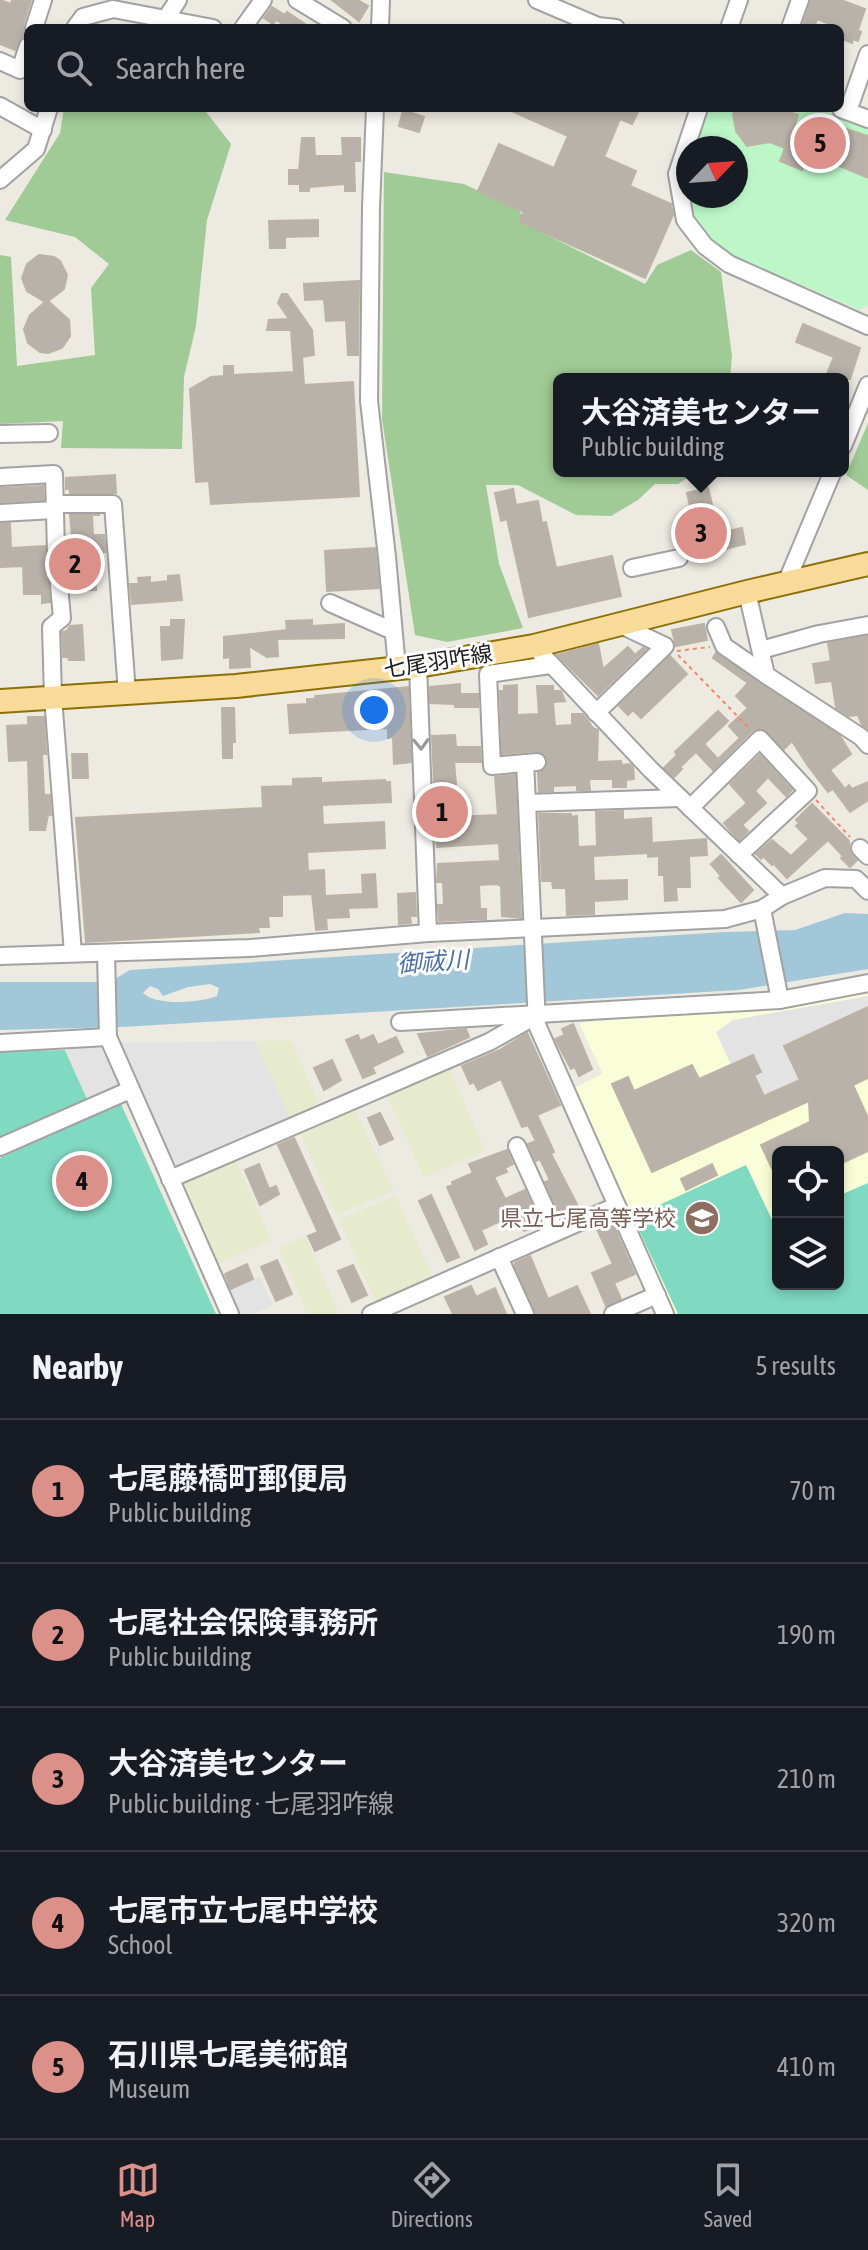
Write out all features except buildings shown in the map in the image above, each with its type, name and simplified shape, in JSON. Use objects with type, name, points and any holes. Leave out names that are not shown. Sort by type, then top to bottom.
[{"type":"main road","name":"七尾羽咋線","points":[[0,701],[236,686],[407,667],[534,646],[868,564]]},
{"type":"street","points":[[35,24],[43,0]]},
{"type":"street","points":[[165,20],[178,0]]},
{"type":"street","points":[[246,24],[263,0]]},
{"type":"street","points":[[297,0],[336,24]]},
{"type":"street","points":[[380,24],[381,0]]},
{"type":"street","points":[[537,0],[593,24]]},
{"type":"street","points":[[730,24],[739,0]]},
{"type":"street","points":[[791,24],[800,0]]},
{"type":"street","points":[[78,24],[83,17],[111,4],[189,24]]},
{"type":"street","points":[[868,54],[844,110],[868,119]]},
{"type":"street","points":[[0,61],[20,70],[24,58]]},
{"type":"street","points":[[0,106],[43,130]]},
{"type":"street","points":[[0,180],[36,149],[48,112]]},
{"type":"street","points":[[375,112],[369,401],[393,631],[407,667],[428,933]]},
{"type":"street","points":[[698,112],[677,174],[685,220],[705,246],[729,264],[868,326]]},
{"type":"street","points":[[849,431],[868,385]]},
{"type":"street","points":[[0,434],[49,433]]},
{"type":"street","points":[[0,477],[54,474],[62,618],[51,627],[53,697],[73,953]]},
{"type":"street","points":[[786,583],[830,477]]},
{"type":"street","points":[[0,513],[113,504],[127,693]]},
{"type":"street","points":[[632,568],[679,558]]},
{"type":"street","points":[[747,592],[766,675]]},
{"type":"street","points":[[330,603],[393,631]]},
{"type":"street","points":[[596,713],[665,646],[621,625]]},
{"type":"street","points":[[761,650],[868,625]]},
{"type":"street","points":[[716,627],[724,646],[861,737],[868,745]]},
{"type":"street","points":[[534,646],[685,803],[782,896]]},
{"type":"street","points":[[550,665],[488,674],[492,766],[531,763],[527,803],[535,1016],[665,1314]]},
{"type":"street","points":[[527,803],[685,803],[760,739],[808,791],[739,855]]},
{"type":"street","points":[[0,956],[250,948],[428,933],[725,919],[762,909],[782,896],[825,878],[856,879],[868,891]]},
{"type":"street","points":[[762,909],[780,1000]]},
{"type":"street","points":[[106,953],[108,1037],[230,1314]]},
{"type":"street","points":[[400,1022],[780,1000],[868,983]]},
{"type":"street","points":[[170,1179],[489,1042],[535,1016]]},
{"type":"street","points":[[0,1043],[108,1037]]},
{"type":"street","points":[[0,1147],[130,1090]]},
{"type":"street","points":[[517,1146],[556,1232]]},
{"type":"street","points":[[371,1314],[616,1206]]},
{"type":"street","points":[[499,1257],[525,1314]]},
{"type":"street","points":[[613,1314],[657,1295]]},
{"type":"path","points":[[724,646],[675,651],[760,739]]},
{"type":"path","points":[[808,791],[864,852]]},
{"type":"shaded area","points":[[708,112],[827,112],[868,129],[868,305],[860,310],[721,251],[694,222],[691,208],[748,208],[748,136],[698,136]]},
{"type":"shaded area","name":"県立七尾高等学校","points":[[868,992],[868,1314],[670,1314],[568,1091],[603,1074],[579,1023]]},
{"type":"shaded area","points":[[868,996],[868,1010],[864,1009],[784,1046],[800,1080],[764,1096],[754,1075],[761,1071],[753,1055],[731,1065],[716,1032],[733,1020]]},
{"type":"shaded area","points":[[255,1041],[291,1041],[320,1107],[291,1120]]},
{"type":"shaded area","points":[[255,1041],[291,1120],[174,1172],[119,1043]]},
{"type":"shaded area","points":[[103,1048],[121,1086],[88,1101],[65,1050]]},
{"type":"shaded area","points":[[449,1068],[485,1151],[424,1177],[387,1095]]},
{"type":"shaded area","points":[[355,1110],[394,1191],[336,1215],[301,1134]]},
{"type":"shaded area","points":[[235,1159],[271,1240],[214,1266],[179,1185]]},
{"type":"shaded area","points":[[395,1195],[433,1277],[377,1303],[339,1220]]},
{"type":"shaded area","points":[[305,1236],[339,1314],[308,1314],[279,1248]]},
{"type":"shaded area","points":[[260,1276],[273,1305],[252,1314],[237,1314],[226,1291]]},
{"type":"green space","points":[[63,112],[206,112],[231,144],[207,220],[196,326],[184,377],[182,449],[61,448],[63,421],[0,424],[0,255],[11,257],[17,366],[95,355],[91,288],[109,264],[75,237],[5,220],[60,133]]},
{"type":"green space","points":[[384,172],[464,184],[519,210],[529,226],[645,284],[657,265],[691,250],[721,272],[732,356],[731,373],[553,373],[553,477],[689,477],[678,484],[655,484],[638,500],[611,516],[576,515],[518,485],[486,485],[499,564],[523,628],[447,642],[415,635],[382,419]]},
{"type":"green space","points":[[868,423],[868,490],[849,477],[849,468]]},
{"type":"green space","points":[[65,1050],[88,1101],[0,1140],[0,1052]]},
{"type":"green space","points":[[121,1104],[216,1314],[0,1314],[0,1158]]},
{"type":"green space","points":[[746,1165],[772,1220],[772,1290],[844,1290],[844,1193],[868,1183],[868,1314],[678,1314],[633,1217]]},
{"type":"water","points":[[845,913],[868,914],[868,969],[739,990],[122,1027],[0,1030],[0,982],[110,982],[130,970],[795,930]],"holes":[[[210,984],[219,988],[217,996],[200,1000],[167,1002],[143,993],[150,986],[158,989],[163,996],[188,987]],[[349,988],[368,991],[323,1004],[297,999],[303,995]]]},
{"type":"waterway","name":"御祓川","points":[[273,999],[394,991]]},
{"type":"place","name":"石川県七尾美術館","points":[[820,143]]},
{"type":"place","name":"大谷済美センター","points":[[701,533]]},
{"type":"place","name":"七尾社会保険事務所","points":[[75,564]]},
{"type":"place","name":"七尾藤橋町郵便局","points":[[442,812]]},
{"type":"place","name":"七尾市立七尾中学校","points":[[82,1181]]},
{"type":"place","name":"県立七尾高等学校","points":[[702,1218]]}]
